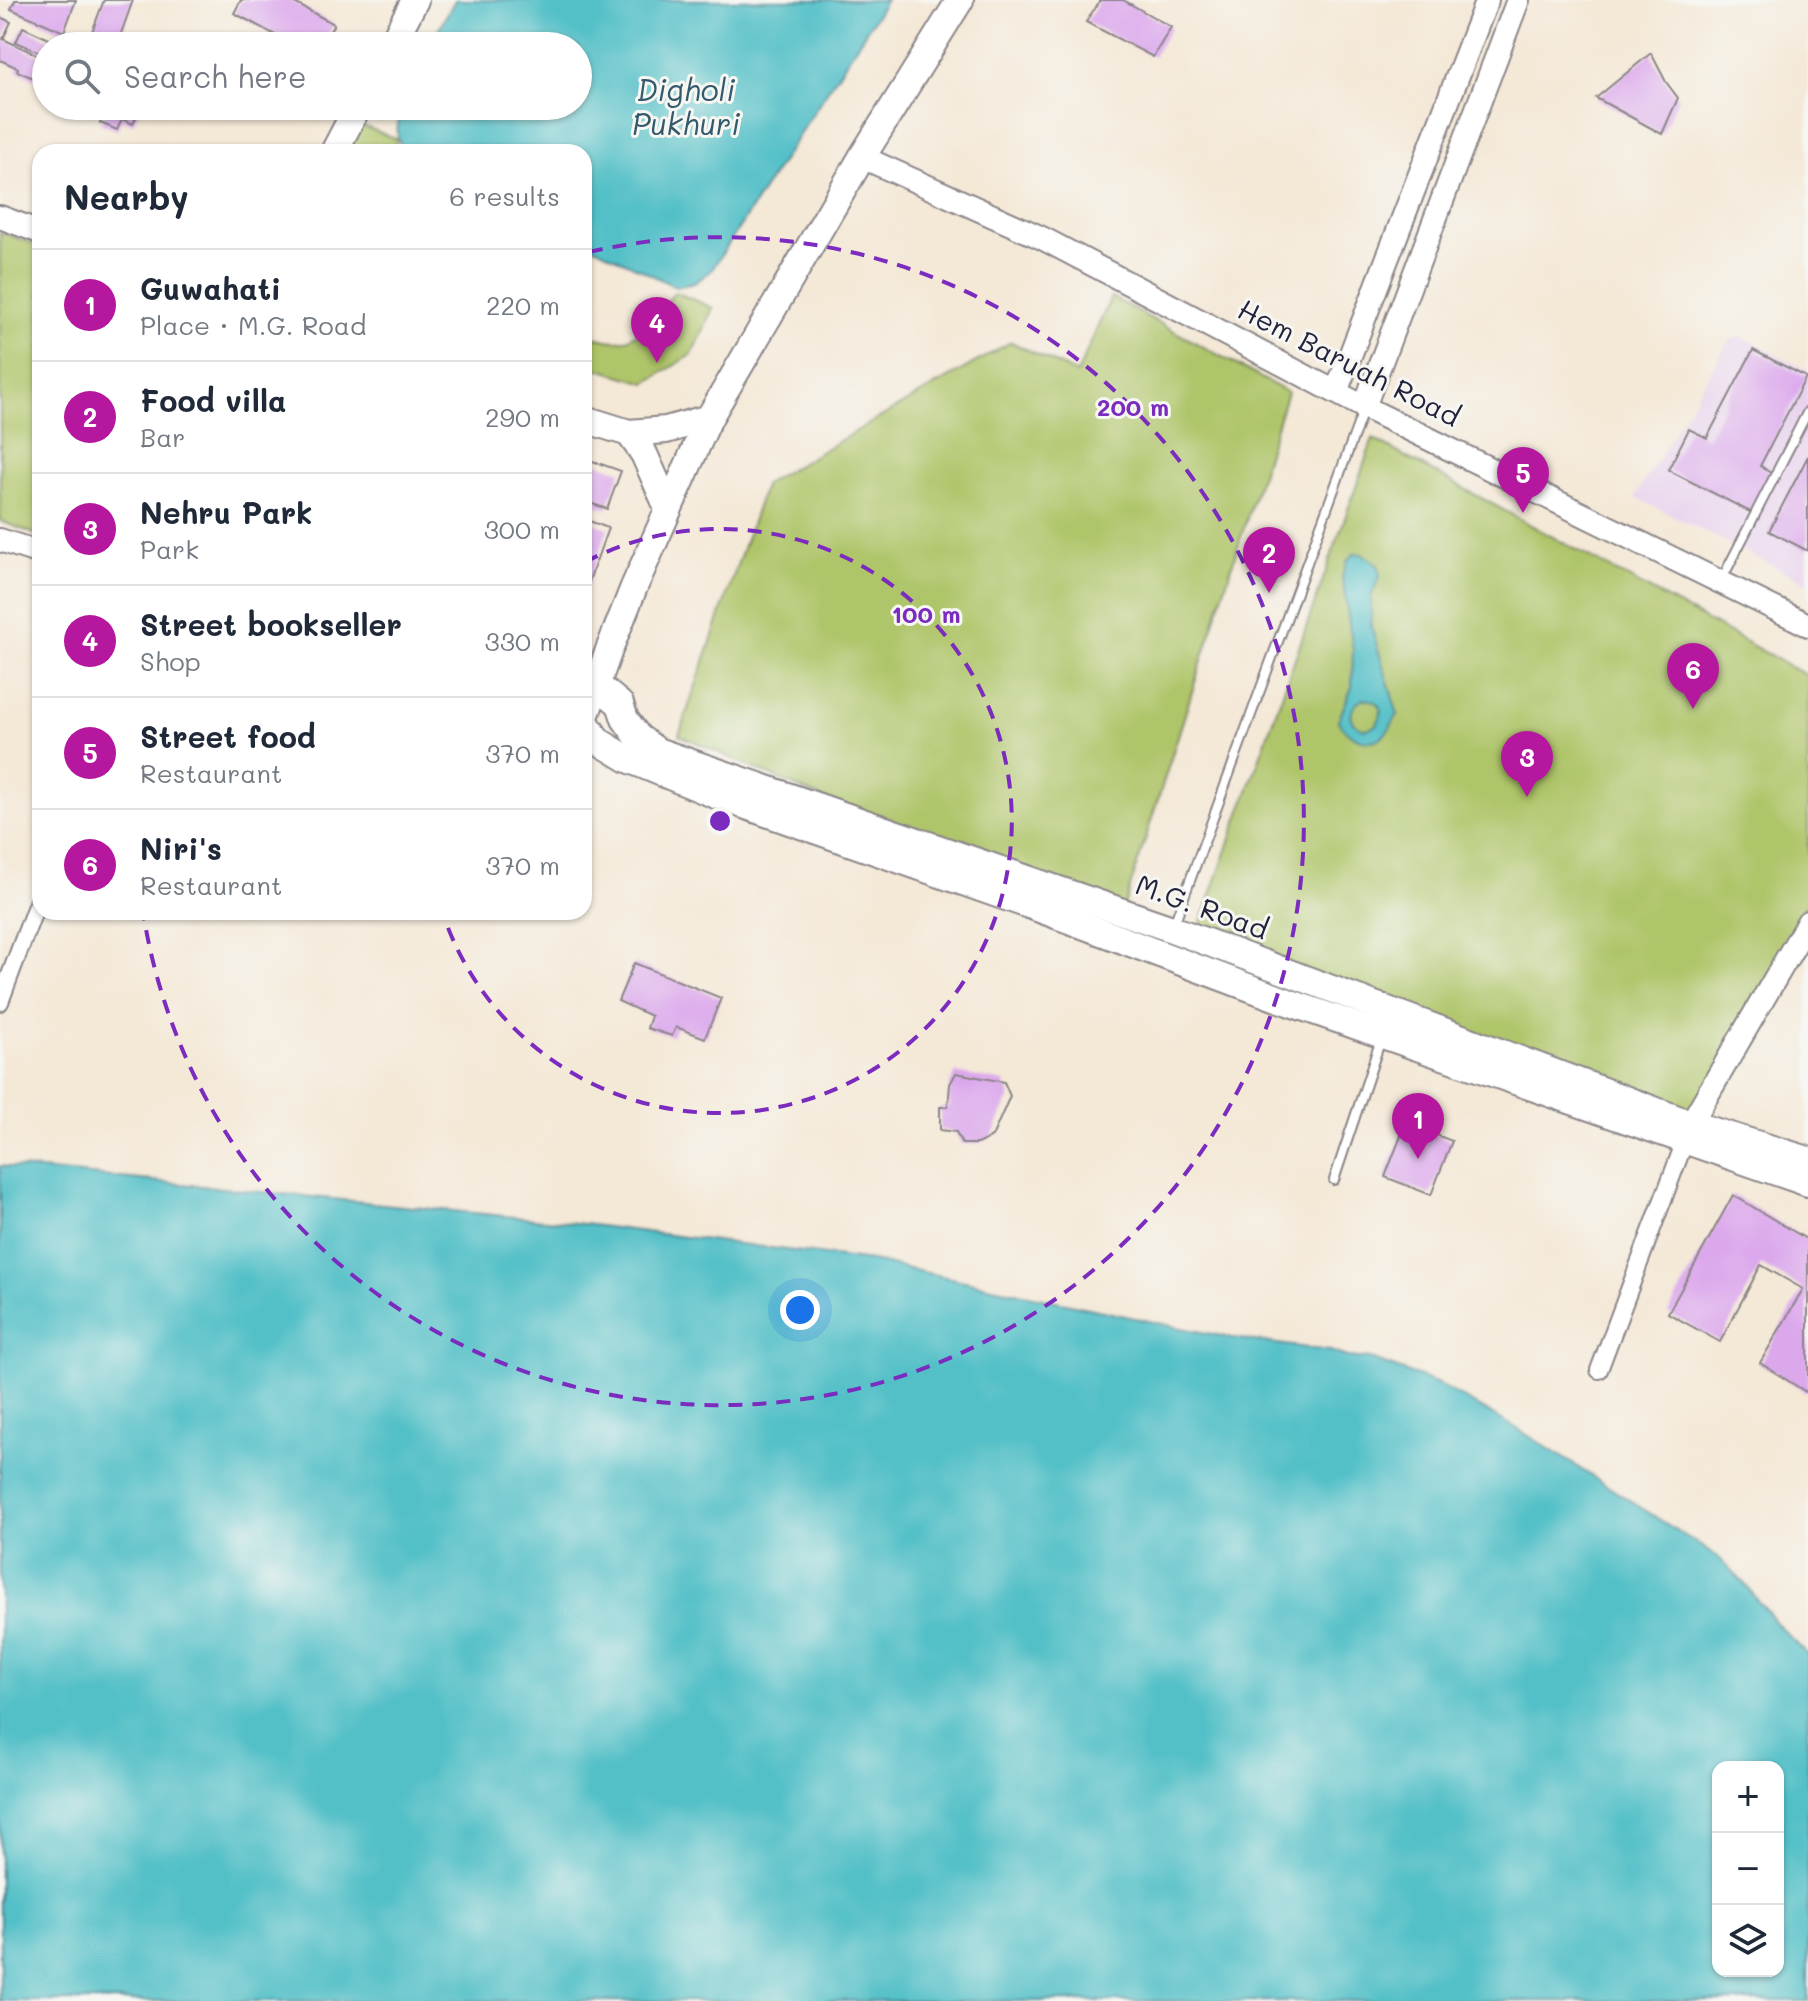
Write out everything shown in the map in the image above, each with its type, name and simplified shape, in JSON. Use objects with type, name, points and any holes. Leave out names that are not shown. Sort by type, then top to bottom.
[{"type":"main road","points":[[398,32],[415,0]]},
{"type":"main road","points":[[592,698],[614,637],[709,418],[862,157],[960,0]]},
{"type":"main road","points":[[338,144],[351,120]]},
{"type":"main road","points":[[592,421],[629,433],[666,430],[709,418]]},
{"type":"main road","points":[[629,433],[644,454],[668,508]]},
{"type":"main road","points":[[597,685],[620,704],[625,719],[638,737]]},
{"type":"main road","name":"M.G. Road","points":[[638,737],[657,751],[1172,929],[1688,1133],[1808,1160]]},
{"type":"main road","points":[[592,740],[628,759],[718,796],[1040,909],[1382,1035],[1688,1133],[1808,1183]]},
{"type":"street","points":[[1336,392],[1487,0]]},
{"type":"street","points":[[1364,407],[1518,0]]},
{"type":"street","name":"Hem Baruah Road","points":[[862,157],[1042,238],[1364,407],[1808,625]]},
{"type":"street","points":[[0,217],[32,229]]},
{"type":"street","points":[[0,540],[32,550]]},
{"type":"street","points":[[592,739],[638,737]]},
{"type":"street","points":[[0,1002],[32,916]]},
{"type":"street","points":[[1599,1370],[1688,1133],[1808,922]]},
{"type":"lane","points":[[1172,929],[1364,407]]},
{"type":"lane","points":[[1721,582],[1808,411]]},
{"type":"lane","points":[[1334,1180],[1382,1035]]},
{"type":"shaded area","points":[[1742,337],[1808,371],[1808,583],[1635,497],[1726,346],[1732,339]]},
{"type":"green space","points":[[355,123],[397,139],[395,144],[346,144]]},
{"type":"green space","points":[[0,232],[32,243],[32,533],[0,521]]},
{"type":"green space","points":[[675,292],[713,308],[691,355],[646,383],[592,368],[592,336],[624,340],[649,322]]},
{"type":"green space","points":[[1111,297],[1287,392],[1121,916],[910,837],[679,735],[765,484],[1011,342],[1077,374]]},
{"type":"green space","points":[[1373,439],[1808,676],[1808,917],[1691,1124],[1191,951]]},
{"type":"water","name":"Digholi Pukhuri","points":[[455,0],[886,0],[711,271],[694,283],[676,287],[592,246],[592,144],[401,144],[398,137],[399,120],[592,120],[592,32],[437,32]]},
{"type":"water","points":[[1355,553],[1362,554],[1379,567],[1380,577],[1371,596],[1371,626],[1398,715],[1387,732],[1367,741],[1354,737],[1338,721],[1352,687],[1353,650],[1342,576],[1347,561]],"holes":[[[1363,699],[1373,701],[1381,711],[1377,724],[1371,728],[1357,725],[1351,714],[1354,707]]]},
{"type":"water","points":[[0,1166],[576,1223],[872,1261],[1186,1329],[1371,1359],[1436,1383],[1518,1429],[1718,1557],[1808,1655],[1808,2001],[0,2001]]},
{"type":"building","points":[[15,0],[76,0],[64,32],[11,9]]},
{"type":"building","points":[[104,0],[133,0],[122,32],[92,32]]},
{"type":"building","points":[[241,0],[289,0],[334,24],[330,32],[270,32],[234,13]]},
{"type":"building","points":[[1100,0],[1123,0],[1171,27],[1153,57],[1086,22]]},
{"type":"building","points":[[0,17],[11,22],[3,39],[32,52],[32,78],[0,60]]},
{"type":"building","points":[[23,27],[34,32],[32,49],[16,42]]},
{"type":"building","points":[[1651,53],[1678,98],[1662,134],[1596,98]]},
{"type":"building","points":[[102,120],[122,120],[117,130],[100,123]]},
{"type":"building","points":[[1753,350],[1806,377],[1760,466],[1777,475],[1756,515],[1668,470],[1689,429],[1707,438]]},
{"type":"building","points":[[1808,456],[1808,551],[1769,531]]},
{"type":"building","points":[[592,461],[621,471],[607,509],[592,504]]},
{"type":"building","points":[[592,522],[608,528],[592,573]]},
{"type":"building","points":[[634,963],[721,998],[705,1038],[676,1027],[672,1036],[647,1028],[651,1016],[618,1001]]},
{"type":"building","points":[[956,1073],[1004,1082],[1010,1096],[992,1137],[977,1144],[962,1144],[956,1132],[940,1130],[940,1107],[948,1107],[950,1084]]},
{"type":"building","points":[[1406,1123],[1452,1141],[1431,1195],[1385,1177]]},
{"type":"building","points":[[1733,1195],[1808,1240],[1806,1392],[1760,1363],[1803,1289],[1761,1265],[1720,1342],[1668,1313]]},
{"type":"place","name":"Street bookseller","points":[[657,363]]},
{"type":"place","name":"Street food","points":[[1523,513]]},
{"type":"place","name":"Food villa","points":[[1269,593]]},
{"type":"place","name":"Niri's","points":[[1693,709]]},
{"type":"place","name":"Nehru Park","points":[[1527,797]]},
{"type":"place","name":"Guwahati","points":[[1418,1159]]}]
